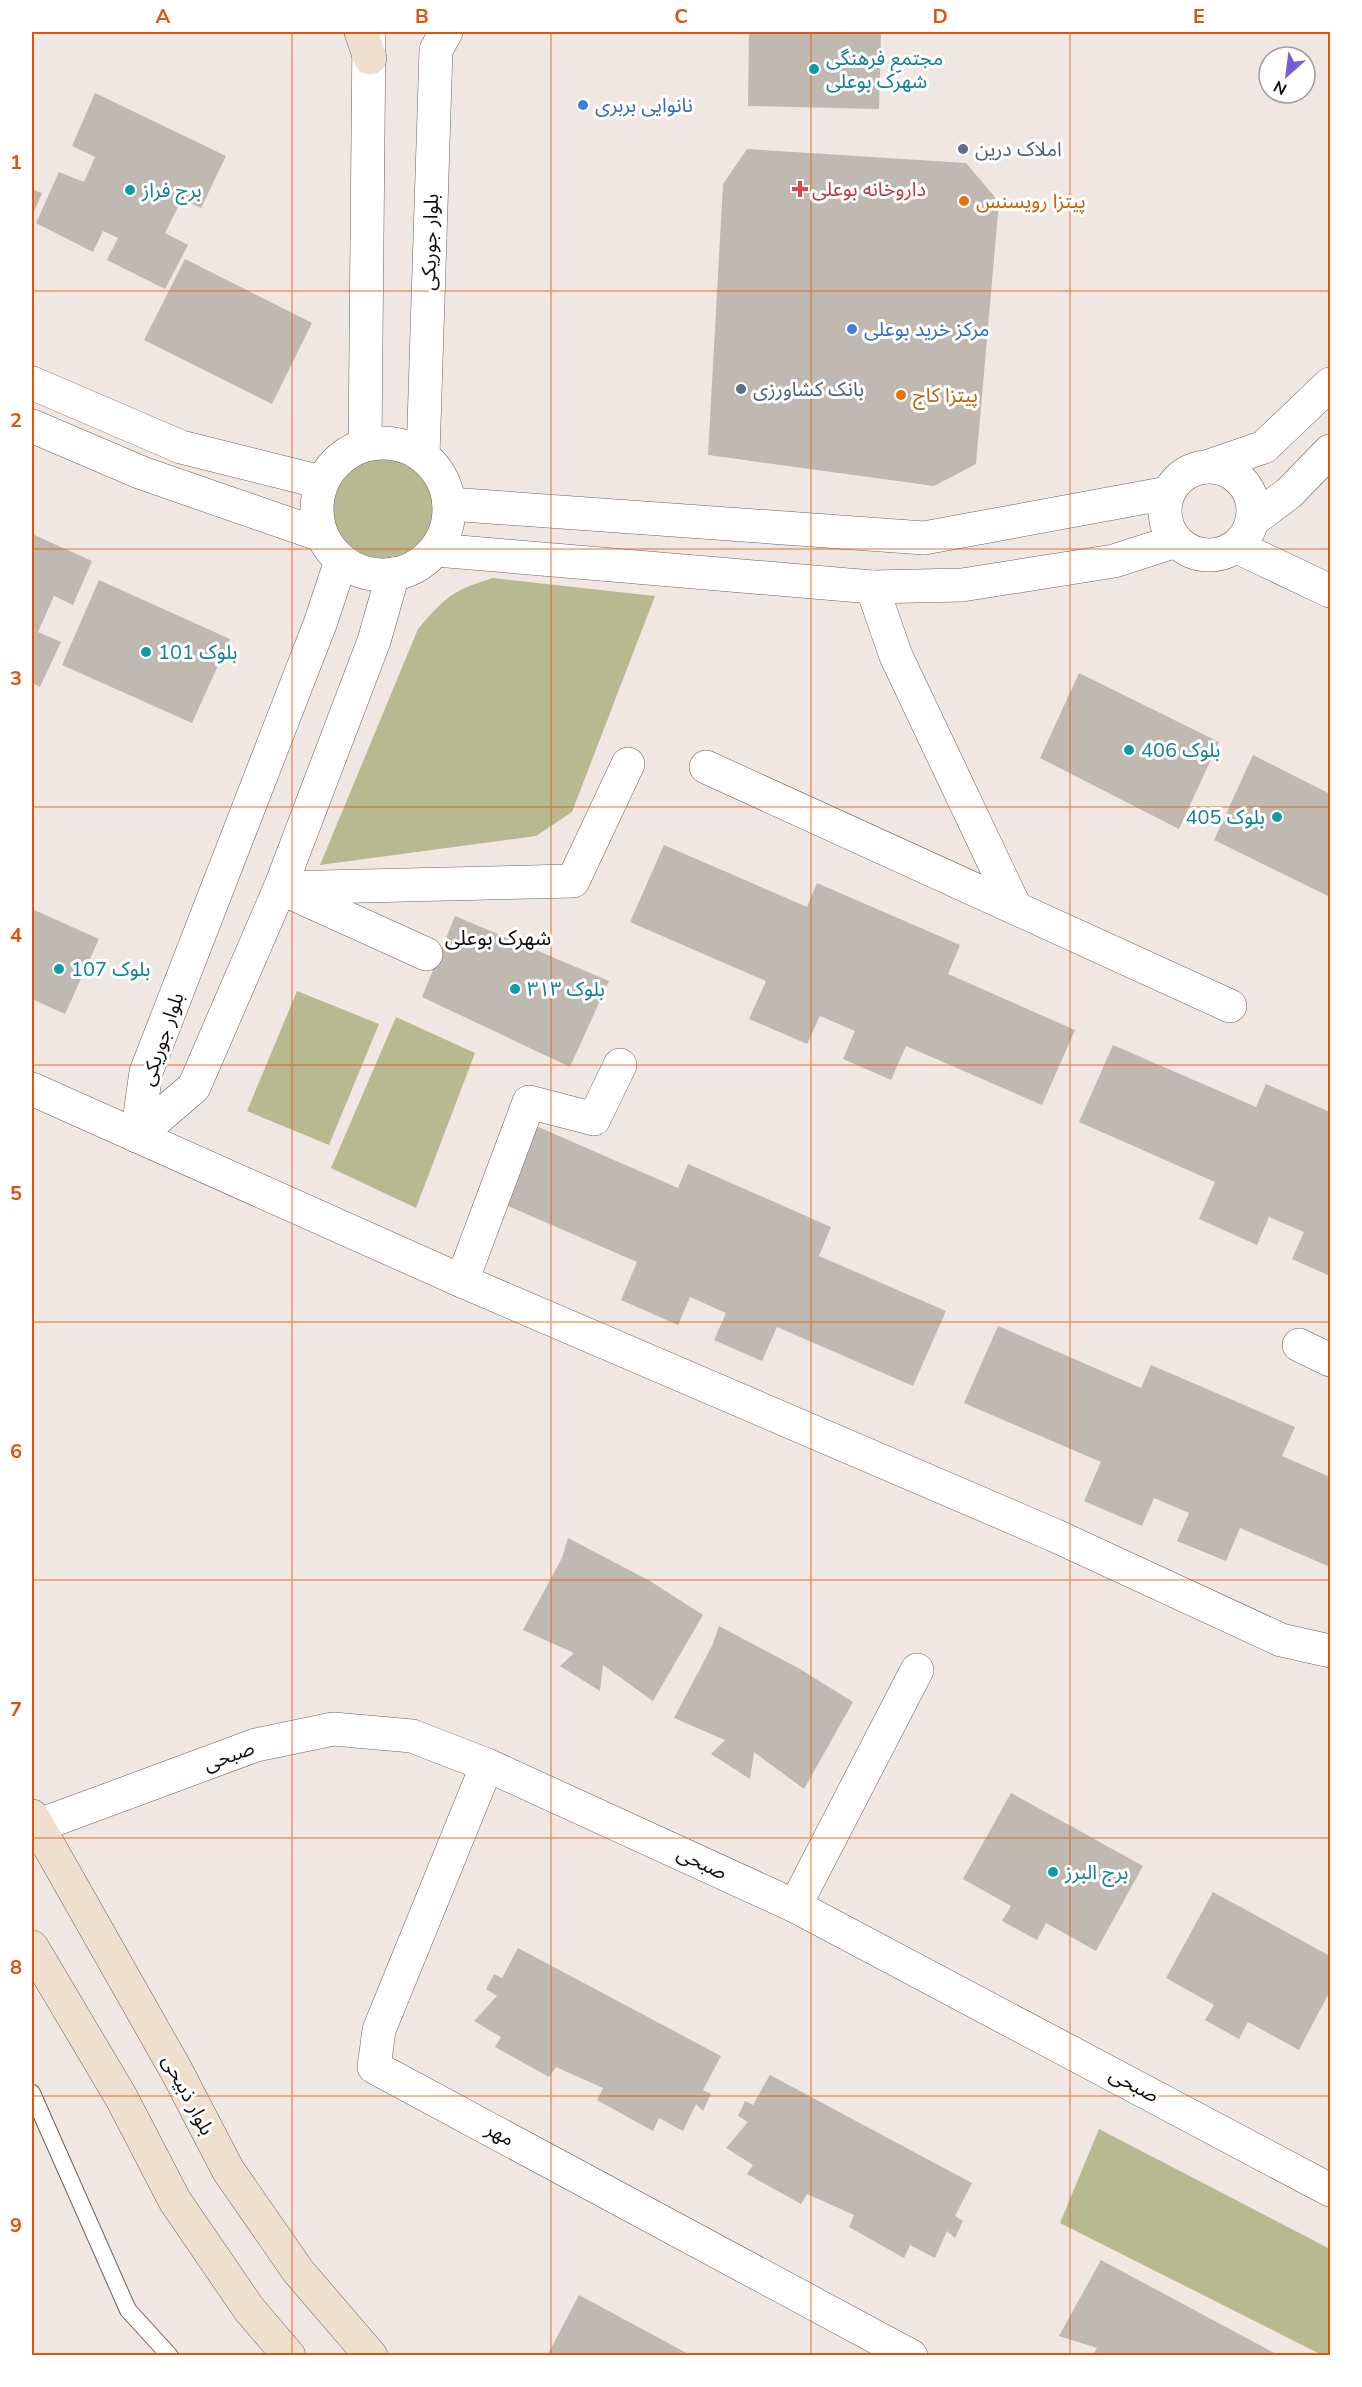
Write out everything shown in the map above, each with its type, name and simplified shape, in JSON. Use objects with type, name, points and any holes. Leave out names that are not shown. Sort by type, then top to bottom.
[{"type":"main road","name":"بلوار ذبیحی","points":[[33,1824],[176,2070],[228,2170],[298,2271],[371,2355]]},
{"type":"main road","points":[[32,1947],[121,2097],[175,2201],[249,2309],[289,2355]]},
{"type":"street","name":"بلوار جوریکی","points":[[423,456],[436,50],[446,32]]},
{"type":"street","points":[[365,444],[366,40]]},
{"type":"street","points":[[32,383],[181,447],[321,482]]},
{"type":"street","points":[[1330,384],[1264,447],[1183,475],[1168,494],[1165,518],[1176,541],[1199,555],[1226,553],[1330,451]]},
{"type":"street","points":[[32,426],[142,473],[321,535]]},
{"type":"street","points":[[395,443],[423,456],[436,469],[445,485],[449,504],[448,520],[435,550],[423,562],[409,570],[393,574],[375,575],[357,570],[341,561],[329,549],[321,535],[316,517],[316,499],[321,482],[332,465],[347,453],[365,444],[395,443]]},
{"type":"street","points":[[1206,467],[1220,468],[1243,482],[1251,493],[1245,534]]},
{"type":"street","points":[[449,504],[924,538],[1168,494]]},
{"type":"street","points":[[1245,534],[1330,591]]},
{"type":"street","points":[[435,550],[872,587],[962,585],[1114,561],[1176,541]]},
{"type":"street","name":"بلوار جوریکی","points":[[137,1136],[146,1072],[320,624],[341,561]]},
{"type":"street","name":"بلوار جوریکی","points":[[137,1136],[194,1087],[280,888],[374,641],[393,574]]},
{"type":"street","points":[[872,587],[896,656],[1015,907]]},
{"type":"street","points":[[280,888],[573,881],[628,764]]},
{"type":"street","points":[[706,767],[1230,1006]]},
{"type":"street","points":[[280,888],[426,954]]},
{"type":"street","points":[[462,1281],[529,1102],[594,1119],[620,1065]]},
{"type":"street","points":[[32,1089],[462,1281],[1054,1535],[1281,1640],[1330,1651]]},
{"type":"street","points":[[1299,1345],[1330,1360]]},
{"type":"street","points":[[795,1906],[917,1670]]},
{"type":"street","name":"صبحی","points":[[33,1824],[256,1745],[333,1729],[412,1736],[487,1765],[795,1906],[1330,2190]]},
{"type":"street","name":"مهر","points":[[487,1765],[379,2030],[374,2067],[911,2355]]},
{"type":"lane","points":[[32,2093],[128,2310],[170,2355]]},
{"type":"green space","points":[[382,457],[402,461],[419,472],[430,489],[434,509],[430,529],[419,546],[402,557],[382,561],[362,557],[345,546],[334,529],[330,509],[334,489],[345,472],[362,461]]},
{"type":"green space","points":[[493,578],[655,596],[572,812],[536,836],[320,865],[418,629],[435,609],[451,596]]},
{"type":"green space","points":[[297,991],[379,1024],[329,1145],[247,1111]]},
{"type":"green space","points":[[396,1017],[475,1053],[416,1208],[331,1168]]},
{"type":"green space","points":[[1099,2129],[1330,2249],[1330,2355],[1322,2355],[1060,2223]]},
{"type":"building","name":"مجتمع فرهنگی شهرک بوعلی","points":[[749,32],[881,32],[879,109],[748,106]]},
{"type":"building","name":"برج فراز","points":[[95,93],[226,156],[201,208],[182,199],[165,233],[188,245],[165,289],[107,260],[118,238],[103,231],[93,252],[36,223],[59,172],[84,182],[95,157],[72,146]]},
{"type":"building","name":"مرکز خرید بوعلی","points":[[747,149],[966,163],[999,202],[976,464],[934,486],[708,455],[723,184]]},
{"type":"building","points":[[32,189],[42,193],[32,217]]},
{"type":"building","points":[[185,259],[312,323],[272,404],[144,340]]},
{"type":"building","points":[[32,534],[92,561],[73,605],[54,596],[38,632],[61,642],[40,687],[32,683]]},
{"type":"building","name":"بلوک 101","points":[[99,580],[230,639],[192,723],[62,665]]},
{"type":"building","name":"بلوک 406","points":[[1079,673],[1219,742],[1179,829],[1040,758]]},
{"type":"building","name":"بلوک 405","points":[[1253,755],[1330,794],[1330,897],[1214,840]]},
{"type":"building","points":[[664,845],[807,907],[817,883],[960,945],[948,974],[1075,1030],[1042,1105],[906,1046],[891,1080],[843,1059],[855,1031],[820,1016],[807,1044],[749,1019],[766,981],[630,922]]},
{"type":"building","name":"بلوک 107","points":[[32,909],[99,939],[65,1014],[32,999]]},
{"type":"building","name":"بلوک ۳۱۳","points":[[455,916],[609,981],[570,1067],[422,997]]},
{"type":"building","points":[[1113,1045],[1256,1107],[1266,1084],[1330,1112],[1330,1276],[1292,1259],[1304,1232],[1269,1217],[1257,1245],[1199,1219],[1215,1182],[1079,1122]]},
{"type":"building","points":[[534,1125],[678,1188],[688,1164],[831,1227],[819,1256],[946,1311],[913,1386],[777,1327],[762,1361],[714,1340],[726,1313],[690,1297],[678,1325],[621,1300],[637,1262],[501,1203]]},
{"type":"building","points":[[998,1326],[1141,1388],[1151,1365],[1295,1427],[1282,1456],[1330,1477],[1330,1567],[1240,1528],[1226,1561],[1177,1541],[1189,1513],[1154,1498],[1142,1526],[1084,1501],[1101,1462],[964,1403]]},
{"type":"building","points":[[568,1538],[650,1581],[703,1615],[653,1701],[603,1665],[600,1691],[560,1666],[574,1653],[523,1630],[562,1558]]},
{"type":"building","points":[[719,1626],[800,1669],[853,1702],[804,1789],[754,1752],[750,1779],[711,1754],[725,1740],[674,1718],[712,1646]]},
{"type":"building","name":"برج البرز","points":[[1011,1793],[1143,1866],[1096,1951],[1046,1923],[1037,1940],[1002,1921],[1011,1906],[963,1879]]},
{"type":"building","points":[[1213,1892],[1330,1956],[1330,1991],[1299,2050],[1248,2022],[1239,2039],[1205,2020],[1214,2005],[1166,1978]]},
{"type":"building","points":[[518,1948],[721,2056],[703,2090],[711,2094],[703,2111],[696,2104],[683,2131],[659,2118],[653,2131],[597,2100],[603,2088],[556,2067],[549,2077],[495,2047],[501,2037],[474,2021],[497,1996],[486,1989],[494,1974],[502,1978]]},
{"type":"building","points":[[770,2075],[972,2183],[955,2216],[963,2221],[955,2238],[947,2231],[935,2258],[910,2245],[904,2258],[849,2227],[854,2215],[807,2194],[801,2204],[747,2174],[753,2165],[726,2148],[748,2122],[738,2116],[745,2101],[753,2105]]},
{"type":"building","points":[[1101,2260],[1280,2356],[1092,2356],[1097,2348],[1059,2336]]},
{"type":"building","points":[[579,2295],[692,2356],[547,2356]]},
{"type":"place","name":"مجتمع فرهنگی شهرک بوعلی","points":[[814,69]]},
{"type":"place","name":"نانوایی بربری","points":[[583,105]]},
{"type":"place","name":"املاک درین","points":[[963,149]]},
{"type":"place","name":"داروخانه بوعلی","points":[[800,189]]},
{"type":"place","name":"برج فراز","points":[[130,190]]},
{"type":"place","name":"پیتزا رویسنس","points":[[964,201]]},
{"type":"place","name":"مرکز خرید بوعلی","points":[[852,329]]},
{"type":"place","name":"بانک کشاورزی","points":[[741,389]]},
{"type":"place","name":"پیتزا کاج","points":[[901,395]]},
{"type":"place","name":"بلوک 101","points":[[146,652]]},
{"type":"place","name":"بلوک 406","points":[[1129,750]]},
{"type":"place","name":"بلوک 405","points":[[1277,817]]},
{"type":"place","name":"بلوک 107","points":[[59,969]]},
{"type":"place","name":"بلوک ۳۱۳","points":[[515,989]]},
{"type":"place","name":"برج البرز","points":[[1053,1872]]},
{"type":"district","name":"شهرک بوعلی","points":[[498,938]]}]
